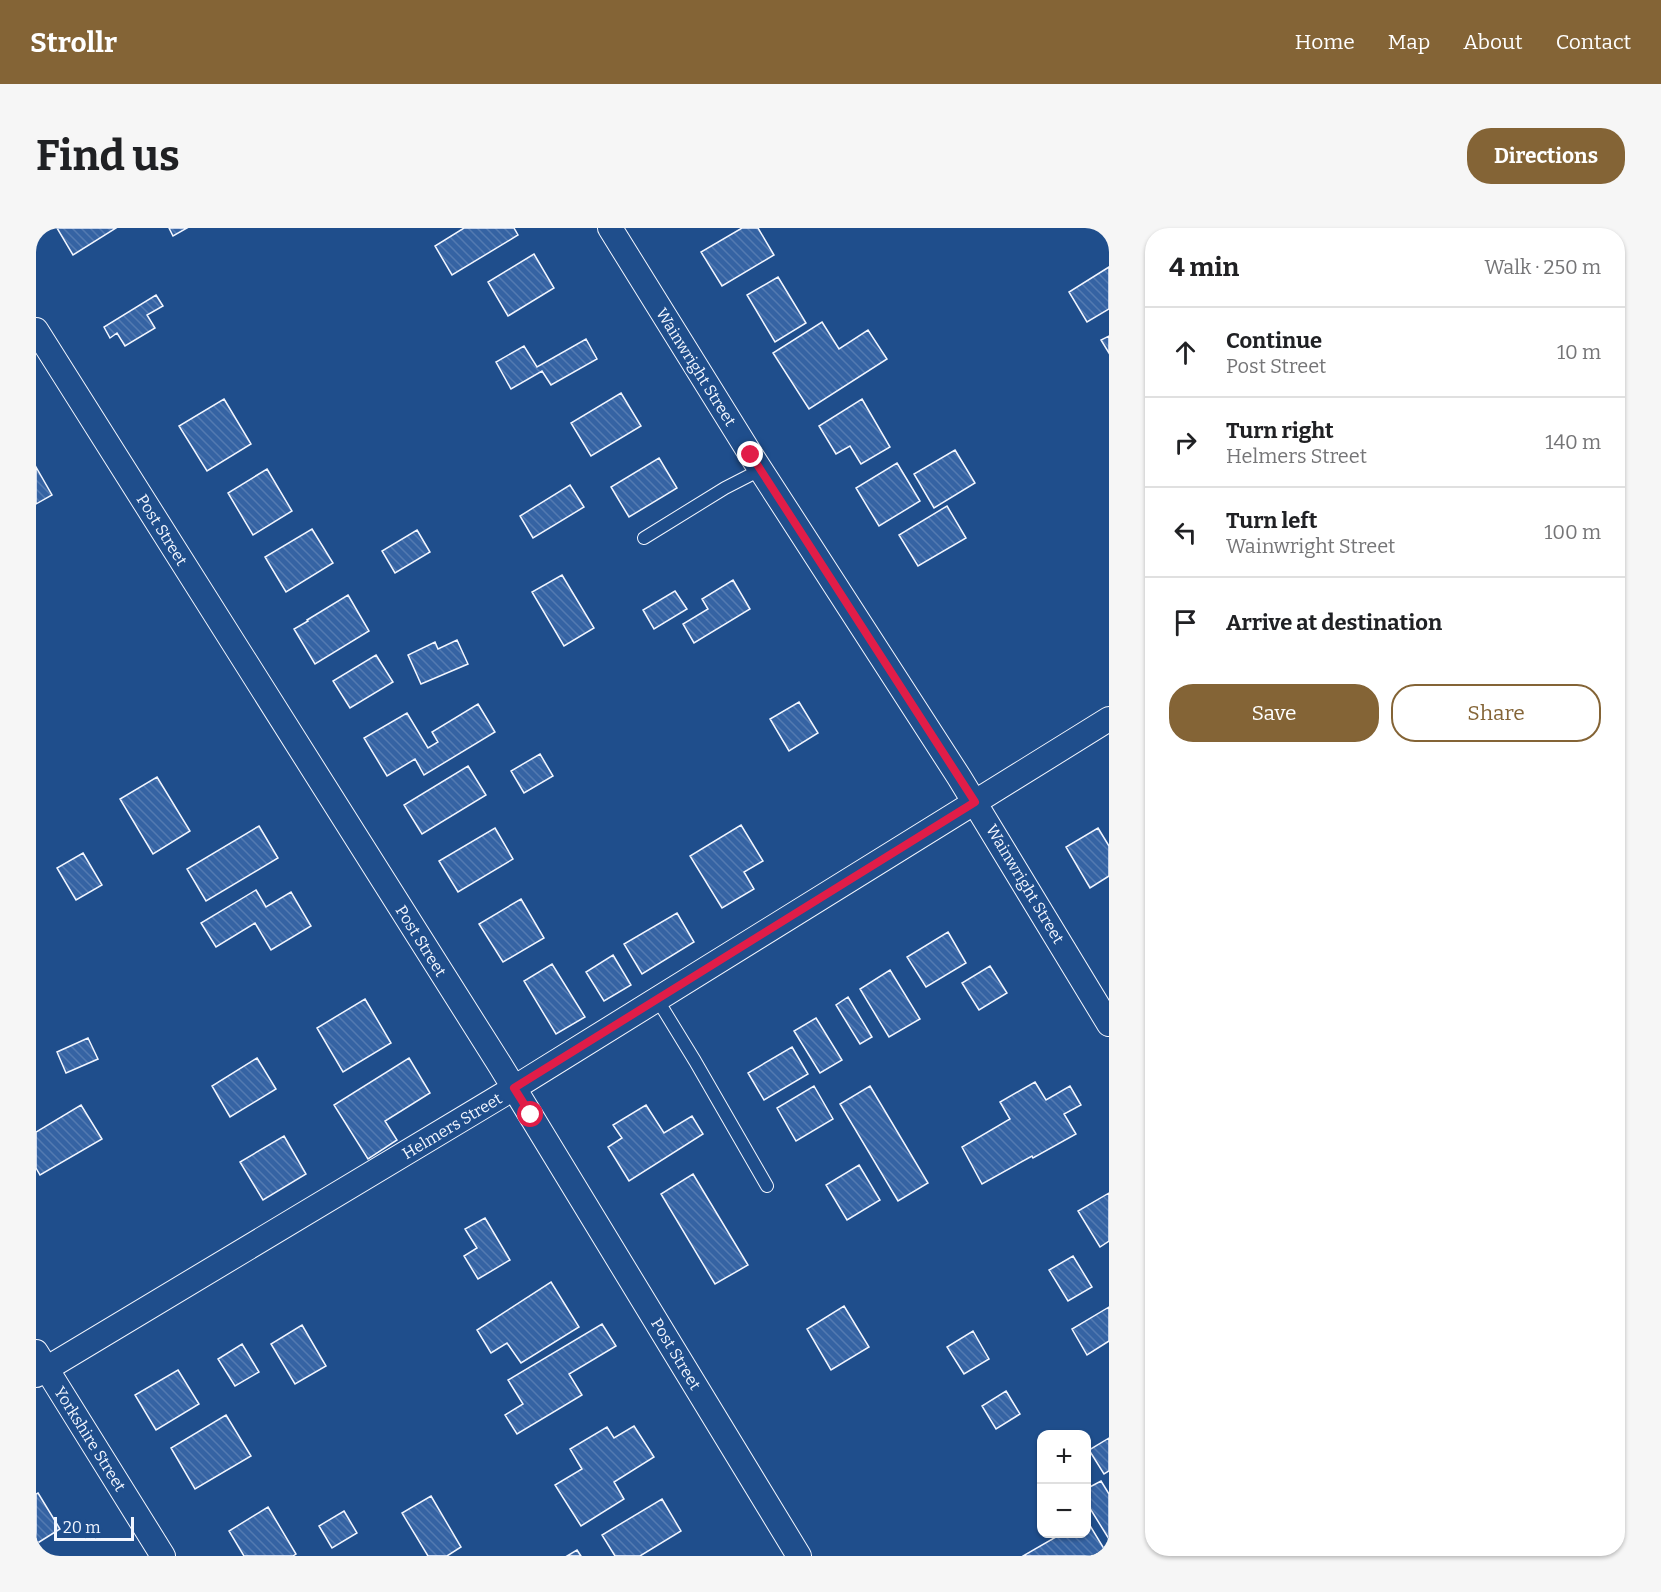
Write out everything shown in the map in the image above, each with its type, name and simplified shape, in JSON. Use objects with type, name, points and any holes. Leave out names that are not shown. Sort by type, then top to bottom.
[{"type":"street","name":"Wainwright Street","points":[[610,228],[760,470],[975,802],[1109,1024]]},
{"type":"street","name":"Post Street","points":[[36,330],[514,1088],[799,1556]]},
{"type":"street","name":"Helmers Street","points":[[39,1365],[514,1088],[1109,719]]},
{"type":"street","name":"Yorkshire Street","points":[[39,1365],[163,1556]]},
{"type":"lane","points":[[644,538],[725,488],[760,470]]},
{"type":"lane","points":[[657,999],[695,1060],[767,1186]]},
{"type":"building","points":[[57,228],[116,228],[73,255]]},
{"type":"building","points":[[169,228],[187,228],[173,236]]},
{"type":"building","points":[[464,228],[514,228],[518,235],[452,275],[435,246]]},
{"type":"building","points":[[742,228],[758,228],[774,255],[722,286],[701,252]]},
{"type":"building","points":[[534,254],[554,288],[508,316],[488,282]]},
{"type":"building","points":[[1109,267],[1109,309],[1087,322],[1069,292]]},
{"type":"building","points":[[778,277],[806,323],[775,342],[747,295]]},
{"type":"building","points":[[156,295],[163,306],[147,315],[155,328],[125,346],[117,333],[110,338],[104,327]]},
{"type":"building","points":[[822,322],[839,349],[868,330],[887,359],[809,409],[773,353]]},
{"type":"building","points":[[1109,336],[1109,353],[1101,340]]},
{"type":"building","points":[[586,339],[597,359],[551,385],[542,371],[511,389],[496,362],[524,346],[537,367]]},
{"type":"building","points":[[621,393],[641,426],[591,456],[571,423]]},
{"type":"building","points":[[224,399],[251,444],[207,471],[179,426]]},
{"type":"building","points":[[862,399],[890,447],[861,464],[850,446],[836,454],[819,426]]},
{"type":"building","points":[[955,450],[975,483],[934,508],[914,474]]},
{"type":"building","points":[[659,458],[677,488],[629,517],[611,487]]},
{"type":"building","points":[[897,463],[920,501],[879,526],[856,488]]},
{"type":"building","points":[[36,467],[52,495],[36,504]]},
{"type":"building","points":[[267,469],[292,511],[253,535],[228,493]]},
{"type":"building","points":[[570,485],[584,507],[533,538],[520,516]]},
{"type":"building","points":[[947,506],[966,538],[918,566],[899,535]]},
{"type":"building","points":[[312,529],[333,563],[286,592],[265,557]]},
{"type":"building","points":[[417,530],[430,552],[395,573],[382,551]]},
{"type":"building","points":[[562,575],[594,628],[564,646],[532,592]]},
{"type":"building","points":[[733,580],[750,609],[694,643],[683,624],[708,609],[702,599]]},
{"type":"building","points":[[675,591],[687,609],[654,629],[643,610]]},
{"type":"building","points":[[348,595],[369,631],[315,664],[294,629]]},
{"type":"building","points":[[457,640],[468,664],[421,684],[408,655],[435,642],[438,649]]},
{"type":"building","points":[[376,655],[393,682],[350,708],[333,681]]},
{"type":"building","points":[[799,702],[818,733],[789,751],[770,719]]},
{"type":"building","points":[[478,704],[495,732],[424,775],[415,759],[387,776],[364,738],[407,713],[428,748],[438,742],[432,732]]},
{"type":"building","points":[[540,754],[553,776],[524,793],[511,771]]},
{"type":"building","points":[[468,766],[486,795],[422,834],[404,805]]},
{"type":"building","points":[[157,777],[190,831],[153,854],[120,799]]},
{"type":"building","points":[[741,825],[763,861],[744,872],[754,889],[722,908],[690,856]]},
{"type":"building","points":[[259,826],[278,858],[206,901],[187,869]]},
{"type":"building","points":[[495,828],[513,859],[458,892],[439,861]]},
{"type":"building","points":[[1098,828],[1109,846],[1109,876],[1090,888],[1066,847]]},
{"type":"building","points":[[83,853],[102,885],[76,900],[57,868]]},
{"type":"building","points":[[256,890],[266,907],[291,892],[311,926],[271,950],[255,923],[216,947],[201,923]]},
{"type":"building","points":[[521,899],[544,938],[503,962],[479,924]]},
{"type":"building","points":[[677,913],[694,942],[642,974],[624,944]]},
{"type":"building","points":[[948,932],[966,963],[926,987],[907,957]]},
{"type":"building","points":[[613,955],[631,985],[604,1001],[586,972]]},
{"type":"building","points":[[552,964],[585,1017],[556,1034],[524,981]]},
{"type":"building","points":[[990,966],[1007,993],[979,1010],[962,983]]},
{"type":"building","points":[[890,970],[920,1019],[889,1037],[860,989]]},
{"type":"building","points":[[848,997],[872,1037],[860,1044],[836,1005]]},
{"type":"building","points":[[365,999],[391,1043],[343,1072],[317,1028]]},
{"type":"building","points":[[816,1018],[842,1060],[820,1073],[794,1031]]},
{"type":"building","points":[[88,1038],[98,1059],[66,1073],[57,1052]]},
{"type":"building","points":[[792,1047],[808,1074],[764,1100],[748,1073]]},
{"type":"building","points":[[257,1058],[276,1089],[230,1117],[212,1086]]},
{"type":"building","points":[[409,1058],[430,1093],[385,1121],[397,1140],[368,1159],[334,1105]]},
{"type":"building","points":[[1035,1082],[1046,1100],[1070,1086],[1081,1105],[1064,1114],[1076,1134],[982,1184],[962,1147],[1010,1119],[1000,1102]]},
{"type":"building","points":[[814,1086],[833,1119],[796,1141],[777,1108]]},
{"type":"building","points":[[870,1086],[928,1183],[898,1201],[840,1104]]},
{"type":"building","points":[[81,1105],[102,1139],[40,1175],[36,1168],[36,1132]]},
{"type":"building","points":[[646,1105],[664,1133],[692,1116],[703,1134],[629,1181],[608,1147],[622,1138],[613,1125]]},
{"type":"building","points":[[284,1136],[306,1174],[263,1200],[240,1162]]},
{"type":"building","points":[[859,1165],[880,1200],[847,1220],[826,1185]]},
{"type":"building","points":[[693,1174],[748,1265],[715,1284],[661,1194]]},
{"type":"building","points":[[1109,1193],[1109,1241],[1100,1247],[1078,1211]]},
{"type":"building","points":[[485,1218],[510,1260],[478,1279],[464,1256],[477,1248],[465,1229]]},
{"type":"building","points":[[1073,1256],[1092,1287],[1068,1301],[1049,1270]]},
{"type":"building","points":[[551,1282],[579,1327],[521,1363],[507,1343],[491,1353],[477,1330]]},
{"type":"building","points":[[844,1306],[869,1347],[831,1370],[807,1329]]},
{"type":"building","points":[[1109,1307],[1109,1341],[1087,1355],[1072,1329]]},
{"type":"building","points":[[602,1324],[616,1346],[569,1374],[582,1395],[517,1434],[505,1415],[523,1404],[508,1380]]},
{"type":"building","points":[[302,1325],[326,1366],[295,1384],[271,1344]]},
{"type":"building","points":[[973,1331],[989,1359],[964,1374],[947,1347]]},
{"type":"building","points":[[242,1344],[259,1372],[235,1386],[218,1359]]},
{"type":"building","points":[[178,1370],[199,1404],[156,1430],[135,1395]]},
{"type":"building","points":[[1006,1391],[1020,1414],[996,1429],[982,1406]]},
{"type":"building","points":[[226,1415],[251,1456],[195,1489],[171,1448]]},
{"type":"building","points":[[634,1426],[654,1457],[614,1482],[624,1499],[581,1526],[555,1485],[582,1469],[570,1449],[607,1427],[614,1438]]},
{"type":"building","points":[[1109,1438],[1109,1471],[1104,1474],[1091,1453],[1091,1449]]},
{"type":"building","points":[[1101,1481],[1109,1494],[1109,1539],[1091,1510],[1091,1486]]},
{"type":"building","points":[[38,1493],[60,1529],[36,1544],[36,1494]]},
{"type":"building","points":[[431,1496],[461,1547],[447,1556],[428,1556],[402,1513]]},
{"type":"building","points":[[662,1499],[681,1531],[640,1556],[615,1556],[602,1535]]},
{"type":"building","points":[[268,1507],[296,1554],[293,1556],[244,1556],[229,1531]]},
{"type":"building","points":[[344,1511],[357,1533],[332,1548],[319,1526]]},
{"type":"building","points":[[1091,1527],[1106,1552],[1099,1556],[1023,1556],[1054,1538],[1091,1538]]},
{"type":"building","points":[[577,1550],[581,1556],[567,1556]]},
{"type":"route","points":[[531,1115],[514,1088],[975,802],[751,455]]}]
